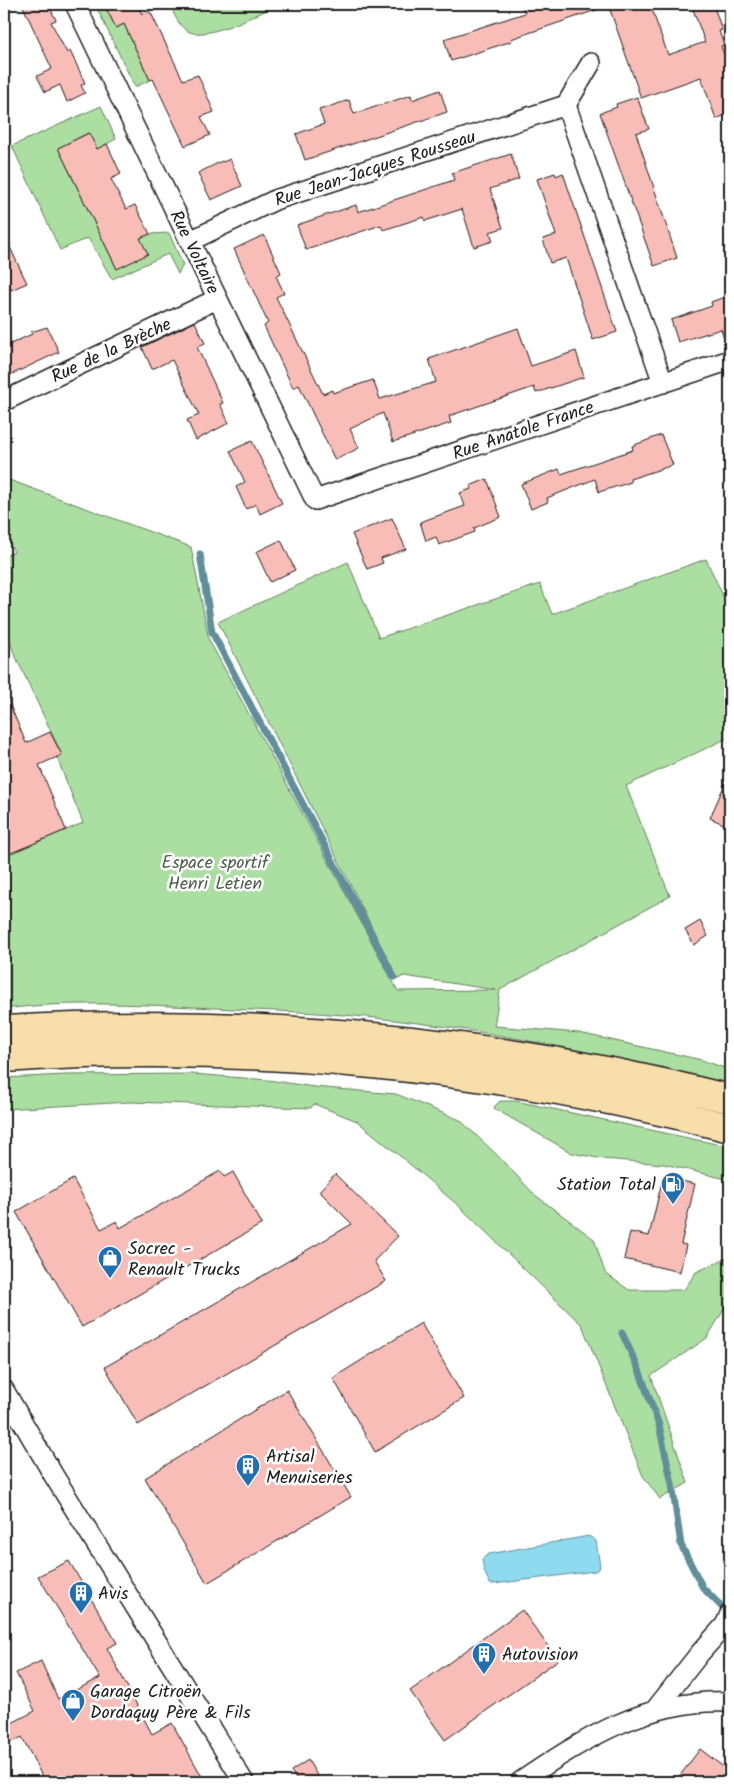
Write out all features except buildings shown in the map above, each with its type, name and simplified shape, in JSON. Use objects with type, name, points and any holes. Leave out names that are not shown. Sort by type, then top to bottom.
[{"type":"highway","points":[[4,1030],[67,1026],[165,1025],[343,1033],[458,1046],[546,1059],[730,1099]]},
{"type":"highway","points":[[4,1058],[88,1054],[197,1054],[284,1057],[368,1064],[498,1080],[575,1093],[730,1128]]},
{"type":"street","name":"Rue Voltaire","points":[[75,4],[315,500]]},
{"type":"street","points":[[592,64],[566,104],[662,383]]},
{"type":"street","name":"Rue Jean-Jacques Rousseau","points":[[190,241],[275,200],[566,104]]},
{"type":"street","name":"Rue de la Brèche","points":[[4,401],[218,300]]},
{"type":"street","name":"Rue Anatole France","points":[[315,500],[730,360]]},
{"type":"street","points":[[4,1390],[54,1476],[244,1782]]},
{"type":"street","points":[[655,1710],[700,1652],[725,1625],[730,1614]]},
{"type":"street","points":[[520,1782],[558,1756],[604,1730],[655,1710],[689,1703],[730,1702]]},
{"type":"green space","points":[[95,4],[104,4],[116,28],[124,24],[150,80],[135,87]]},
{"type":"green space","points":[[171,4],[280,4],[225,28],[203,33],[193,33],[181,26]]},
{"type":"green space","points":[[101,106],[116,139],[97,149],[88,133],[58,148],[117,269],[140,238],[150,234],[169,233],[183,265],[178,274],[168,254],[112,279],[88,238],[60,250],[12,146]]},
{"type":"green space","name":"Espace sportif Henri Letien","points":[[4,478],[191,547],[209,640],[398,991],[496,990],[404,976],[398,979],[218,622],[348,562],[379,638],[540,584],[552,614],[706,559],[730,611],[730,737],[626,786],[670,896],[500,990],[494,1026],[579,1033],[702,1060],[730,1070],[730,1086],[587,1052],[442,1026],[393,1020],[312,1013],[136,1005],[83,1004],[4,1009],[4,856],[83,823],[57,758],[62,755],[14,653],[4,626],[4,556],[14,552],[4,532]]},
{"type":"green space","points":[[193,1074],[396,1094],[460,1120],[535,1195],[594,1239],[605,1273],[629,1290],[684,1290],[696,1272],[730,1257],[730,1299],[707,1338],[651,1376],[688,1483],[660,1499],[643,1476],[582,1325],[460,1207],[357,1121],[314,1104],[311,1108],[131,1102],[4,1109],[4,1078],[66,1075]]},
{"type":"green space","points":[[500,1101],[516,1101],[730,1147],[730,1180],[664,1164],[603,1159],[572,1153],[495,1109],[494,1107]]},
{"type":"water","points":[[589,1536],[596,1541],[600,1566],[595,1571],[490,1584],[484,1571],[482,1559],[489,1554]]},
{"type":"waterway","points":[[200,554],[212,632],[394,977]]},
{"type":"waterway","points":[[622,1333],[639,1370],[659,1425],[672,1484],[681,1545],[703,1588],[723,1608]]},
{"type":"place","name":"Station Total","points":[[673,1205]]},
{"type":"place","name":"Socrec - Renault Trucks","points":[[110,1279]]},
{"type":"place","name":"Artisal Menuiseries","points":[[248,1487]]},
{"type":"place","name":"Avis","points":[[81,1614]]},
{"type":"place","name":"Autovision","points":[[484,1675]]},
{"type":"place","name":"Garage Citroën Dordaquy Père & Fils","points":[[73,1722]]}]
